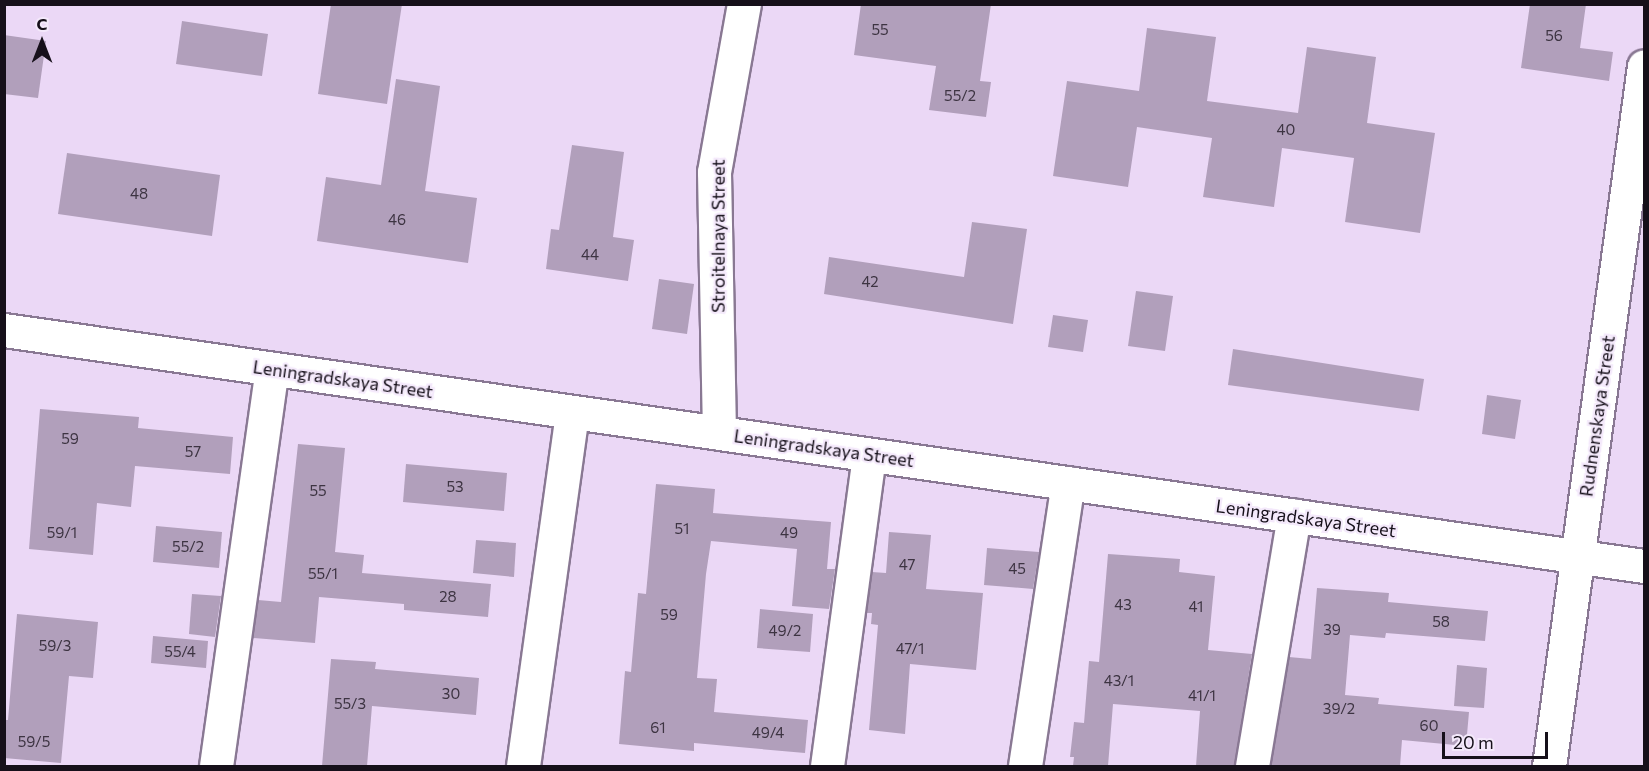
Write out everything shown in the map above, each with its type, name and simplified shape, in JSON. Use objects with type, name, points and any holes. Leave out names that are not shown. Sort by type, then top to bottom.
[{"type":"street","name":"Stroitelnaya Street","points":[[719,433],[714,172],[744,4]]},
{"type":"street","name":"Rudnenskaya Street","points":[[1549,766],[1644,66]]},
{"type":"street","name":"Leningradskaya Street","points":[[4,330],[1644,566]]},
{"type":"street","points":[[216,766],[272,369]]},
{"type":"street","points":[[523,766],[572,412]]},
{"type":"street","points":[[827,766],[869,455]]},
{"type":"street","points":[[1025,766],[1068,483]]},
{"type":"street","points":[[1252,766],[1294,516]]},
{"type":"building","points":[[331,4],[402,4],[387,104],[318,94]]},
{"type":"building","points":[[861,4],[991,4],[980,81],[991,82],[986,117],[929,110],[936,66],[854,55]]},
{"type":"building","points":[[1530,4],[1586,4],[1580,48],[1613,52],[1609,81],[1521,68]]},
{"type":"building","points":[[182,21],[268,34],[262,76],[176,64]]},
{"type":"building","points":[[1147,28],[1216,37],[1207,101],[1298,113],[1307,47],[1376,57],[1367,123],[1435,133],[1420,233],[1345,222],[1354,158],[1282,148],[1274,207],[1203,197],[1212,138],[1137,127],[1128,187],[1053,176],[1067,81],[1139,91]]},
{"type":"building","points":[[4,35],[46,41],[38,98],[4,94]]},
{"type":"building","points":[[396,79],[440,86],[425,191],[477,198],[468,263],[317,241],[326,177],[381,185]]},
{"type":"building","points":[[572,145],[624,152],[613,237],[634,240],[628,281],[546,269],[551,229],[559,230]]},
{"type":"building","points":[[67,153],[220,175],[212,236],[58,214]]},
{"type":"building","points":[[972,222],[1027,229],[1013,324],[824,294],[829,257],[964,277]]},
{"type":"building","points":[[659,279],[694,284],[687,334],[652,329]]},
{"type":"building","points":[[1136,291],[1173,296],[1165,351],[1128,346]]},
{"type":"building","points":[[1053,315],[1088,320],[1083,352],[1048,347]]},
{"type":"building","points":[[1233,349],[1424,379],[1419,411],[1228,385]]},
{"type":"building","points":[[1487,395],[1521,400],[1515,439],[1482,434]]},
{"type":"building","points":[[40,409],[139,417],[138,428],[233,437],[230,474],[135,466],[131,507],[97,503],[93,555],[29,549]]},
{"type":"building","points":[[298,444],[345,448],[335,552],[364,555],[362,573],[491,584],[488,617],[404,610],[404,604],[319,597],[315,643],[253,638],[258,600],[281,602]]},
{"type":"building","points":[[406,464],[507,473],[504,511],[403,502]]},
{"type":"building","points":[[656,484],[715,489],[713,513],[831,522],[827,569],[835,569],[829,609],[792,606],[797,549],[711,541],[706,574],[697,678],[717,679],[714,712],[808,720],[805,753],[694,743],[694,751],[619,744],[625,671],[631,672],[638,593],[646,594]]},
{"type":"building","points":[[156,526],[222,532],[219,568],[153,562]]},
{"type":"building","points":[[889,532],[931,535],[926,589],[983,593],[976,670],[910,664],[905,734],[869,730],[878,625],[871,624],[872,613],[867,613],[872,572],[886,573]]},
{"type":"building","points":[[476,540],[516,543],[514,577],[473,573]]},
{"type":"building","points":[[987,548],[1039,552],[1033,589],[984,585]]},
{"type":"building","points":[[1108,554],[1180,559],[1179,572],[1215,576],[1208,650],[1252,654],[1234,766],[1196,766],[1200,711],[1113,704],[1108,766],[1073,766],[1074,757],[1070,757],[1074,722],[1084,723],[1089,661],[1099,662]]},
{"type":"building","points":[[1317,588],[1389,593],[1388,602],[1488,611],[1485,641],[1386,633],[1385,638],[1350,635],[1345,695],[1379,698],[1378,704],[1469,712],[1466,746],[1402,740],[1400,766],[1271,766],[1289,657],[1311,659]]},
{"type":"building","points":[[192,594],[221,596],[215,637],[189,634]]},
{"type":"building","points":[[760,609],[813,614],[810,652],[757,648]]},
{"type":"building","points":[[17,614],[98,622],[93,678],[69,676],[61,763],[4,758],[4,720],[8,720]]},
{"type":"building","points":[[153,636],[208,641],[206,668],[151,663]]},
{"type":"building","points":[[331,659],[376,662],[375,669],[479,678],[476,715],[372,706],[367,766],[322,766]]},
{"type":"building","points":[[1457,665],[1487,668],[1484,708],[1454,706]]}]
